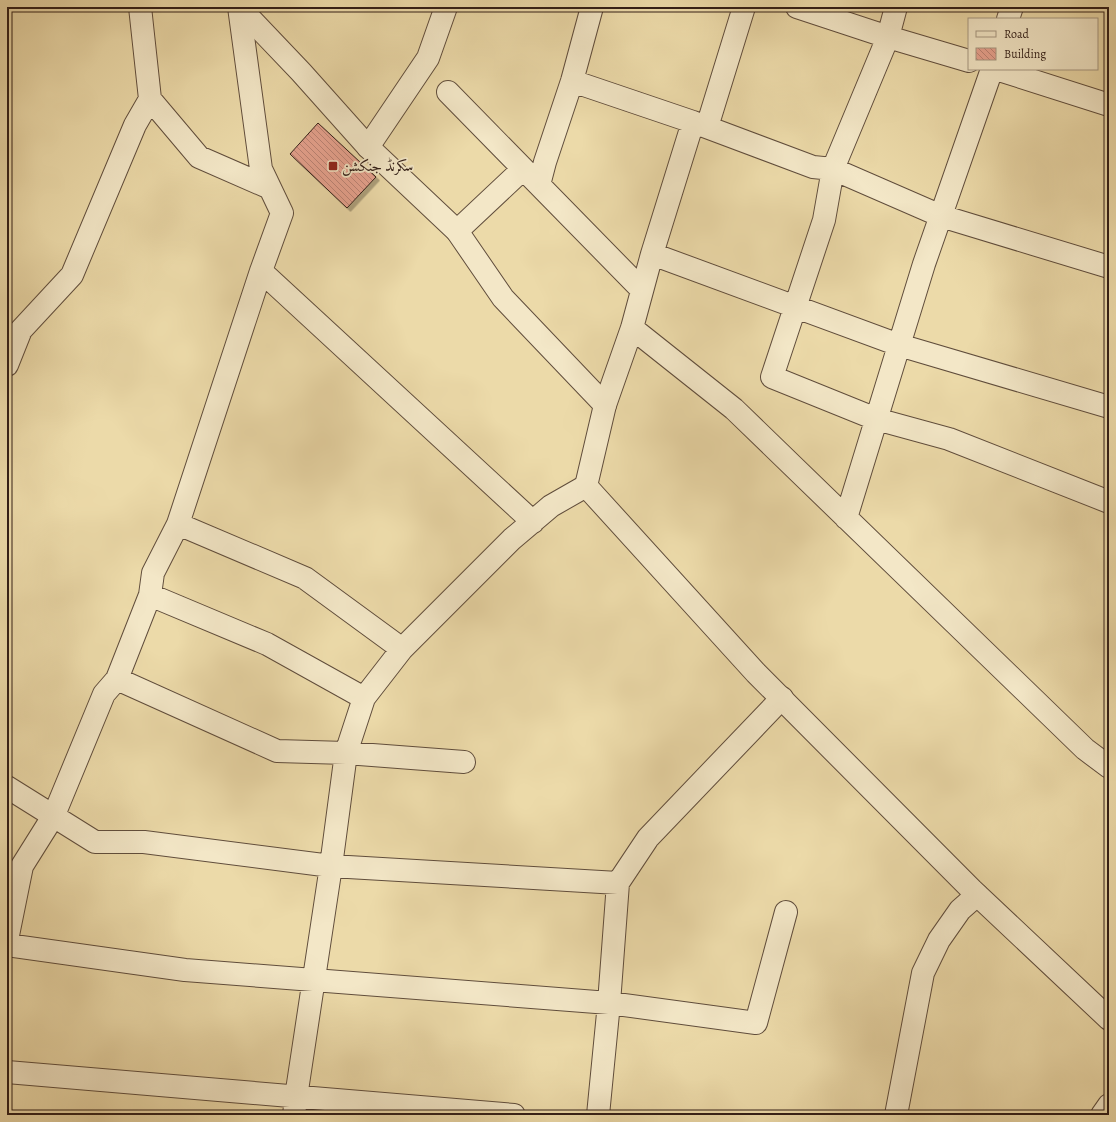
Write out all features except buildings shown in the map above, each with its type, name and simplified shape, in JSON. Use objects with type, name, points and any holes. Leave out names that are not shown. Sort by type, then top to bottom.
[{"type":"street","points":[[140,7],[150,99],[199,157],[270,188]]},
{"type":"street","points":[[239,7],[301,72],[368,147],[457,231],[503,298],[605,405]]},
{"type":"street","points":[[7,940],[15,864],[54,815],[104,694],[116,679],[150,594],[153,573],[178,524],[261,271],[282,213],[261,169],[239,7]]},
{"type":"street","points":[[368,147],[428,58],[446,7]]},
{"type":"street","points":[[539,185],[545,162],[572,81],[592,7]]},
{"type":"street","points":[[295,1106],[331,866],[346,753],[364,698],[402,649],[512,539],[551,506],[586,486],[605,405],[632,328],[652,254],[744,7]]},
{"type":"street","points":[[797,7],[888,37],[968,61]]},
{"type":"street","points":[[896,7],[888,37],[833,169],[824,220],[772,377],[876,419],[950,439],[1109,502]]},
{"type":"street","points":[[1008,18],[1012,7]]},
{"type":"street","points":[[846,518],[924,264],[992,70]]},
{"type":"street","points":[[999,70],[1109,105]]},
{"type":"street","points":[[572,81],[700,125],[813,167],[833,169],[941,216],[1109,267]]},
{"type":"street","points":[[448,92],[642,290]]},
{"type":"street","points":[[7,365],[21,330],[72,275],[135,125],[150,99]]},
{"type":"street","points":[[457,231],[523,169]]},
{"type":"street","points":[[652,254],[899,345],[1109,408]]},
{"type":"street","points":[[261,271],[533,522]]},
{"type":"street","points":[[632,328],[734,409],[1085,750],[1108,763]]},
{"type":"street","points":[[586,486],[756,672],[977,895],[1109,1019]]},
{"type":"street","points":[[178,524],[305,578],[402,649]]},
{"type":"street","points":[[150,594],[267,644],[364,698]]},
{"type":"street","points":[[116,679],[277,751],[346,753],[464,762]]},
{"type":"street","points":[[598,1115],[609,1003],[618,883],[648,838],[782,698]]},
{"type":"street","points":[[7,787],[96,842],[144,842],[331,866],[618,883]]},
{"type":"street","points":[[896,1115],[923,972],[939,940],[960,910],[977,895]]},
{"type":"street","points":[[7,945],[185,970],[609,1003],[756,1023],[786,912]]},
{"type":"street","points":[[7,1072],[295,1106],[514,1115]]},
{"type":"street","points":[[1102,1115],[1109,1105]]},
{"type":"place","name":"سکرنڈ جنکشن","points":[[333,166]]}]
